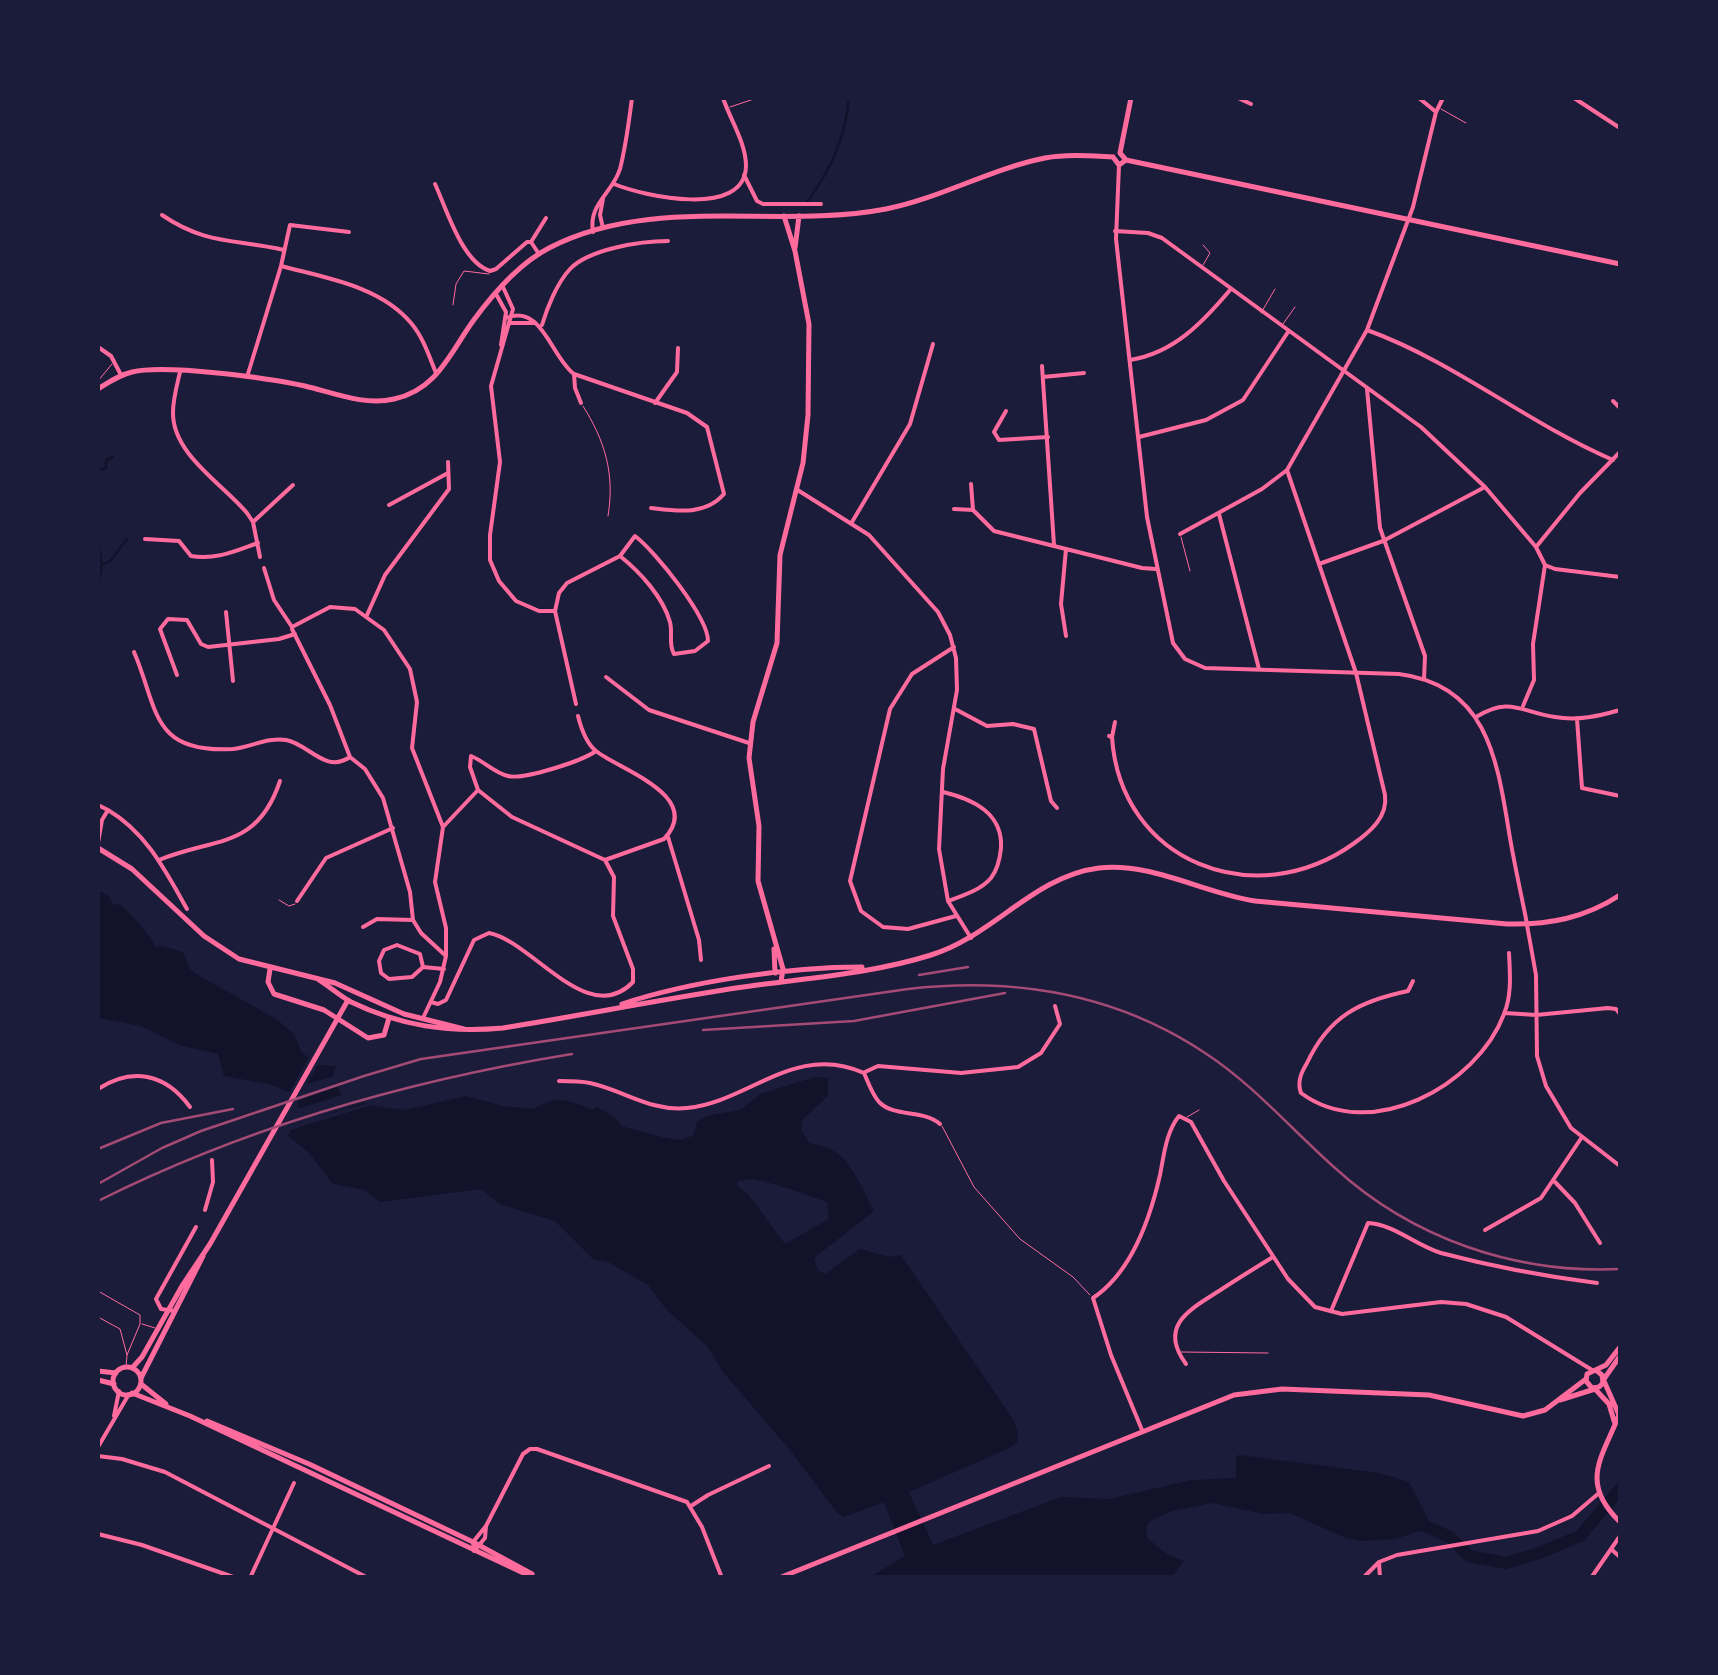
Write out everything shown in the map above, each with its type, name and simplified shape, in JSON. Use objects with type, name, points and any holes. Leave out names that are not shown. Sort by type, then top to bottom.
[{"type":"main road","points":[[98,387],[121,375],[149,370],[247,377],[375,401],[410,394],[437,375],[496,294],[539,254],[604,229],[659,218],[855,214],[903,205],[1043,159],[1113,158],[1120,153],[1131,98]]},
{"type":"main road","points":[[1120,153],[1126,160],[1620,264]]},
{"type":"main road","points":[[1113,158],[1118,165],[1126,160]]},
{"type":"main road","points":[[781,982],[784,972],[758,881],[760,835],[749,742],[778,643],[780,555],[806,440],[811,348],[795,250],[784,216]]},
{"type":"main road","points":[[795,250],[799,216]]},
{"type":"main road","points":[[98,846],[132,869],[218,946],[238,959],[319,980],[421,1023]]},
{"type":"main road","points":[[319,980],[348,1000],[389,1018],[469,1030],[515,1026],[925,957],[971,938],[1062,878],[1086,870],[1117,868],[1162,875],[1218,894],[1270,903],[1527,924],[1574,918],[1620,895]]},
{"type":"main road","points":[[774,946],[775,974],[781,982]]},
{"type":"main road","points":[[610,1008],[679,990],[784,972],[870,967]]},
{"type":"main road","points":[[270,969],[268,982],[274,994],[324,1010],[368,1038],[384,1035],[389,1018]]},
{"type":"main road","points":[[348,1000],[369,998]]},
{"type":"main road","points":[[98,1371],[116,1373],[129,1367],[171,1309],[348,1000]]},
{"type":"main road","points":[[131,1394],[141,1381],[171,1309]]},
{"type":"main road","points":[[779,1578],[1216,1400],[1259,1390],[1444,1396],[1518,1416],[1537,1413],[1557,1401],[1620,1347]]},
{"type":"main road","points":[[1557,1401],[1595,1389],[1620,1356]]},
{"type":"main road","points":[[129,1367],[168,1406]]},
{"type":"main road","points":[[1595,1371],[1604,1380],[1618,1409],[1597,1466],[1596,1482],[1601,1497],[1619,1520]]},
{"type":"main road","points":[[116,1373],[117,1388]]},
{"type":"main road","points":[[1586,1378],[1588,1386],[1609,1404],[1615,1425]]},
{"type":"main road","points":[[98,1380],[264,1443],[536,1578]]},
{"type":"street","points":[[594,232],[593,211],[614,184],[632,98]]},
{"type":"street","points":[[723,98],[742,148],[744,175],[757,201],[822,204]]},
{"type":"street","points":[[1238,98],[1251,104]]},
{"type":"street","points":[[1419,98],[1437,110]]},
{"type":"street","points":[[1180,534],[1288,470],[1366,330],[1409,220],[1437,110],[1444,98]]},
{"type":"street","points":[[1574,98],[1620,128]]},
{"type":"street","points":[[1118,165],[1116,231],[1146,512],[1171,637],[1181,656],[1205,668],[1424,679],[1455,694],[1476,717],[1501,779],[1535,970],[1537,1056],[1546,1086],[1564,1120],[1620,1166]]},
{"type":"street","points":[[614,184],[665,197],[710,199],[730,194],[744,175]]},
{"type":"street","points":[[434,184],[469,256],[490,272],[531,242],[546,218]]},
{"type":"street","points":[[603,199],[600,215],[604,229]]},
{"type":"street","points":[[162,215],[205,238],[284,250]]},
{"type":"street","points":[[247,377],[282,266],[290,224],[348,232]]},
{"type":"street","points":[[1116,231],[1157,235],[1421,427],[1485,487],[1536,547],[1545,565],[1533,644],[1534,680],[1522,708]]},
{"type":"street","points":[[531,242],[539,254]]},
{"type":"street","points":[[538,324],[576,264],[631,244],[668,242]]},
{"type":"street","points":[[282,266],[352,285],[396,309],[420,336],[437,375]]},
{"type":"street","points":[[502,288],[512,301],[512,314],[491,386],[500,462],[490,560],[499,581],[516,600],[539,611],[556,611]]},
{"type":"street","points":[[1130,360],[1160,351],[1188,334],[1230,290]]},
{"type":"street","points":[[496,294],[508,320]]},
{"type":"street","points":[[512,314],[538,324],[562,363],[574,374],[700,419],[706,427],[724,494],[710,505],[684,512],[651,508]]},
{"type":"street","points":[[508,320],[538,324]]},
{"type":"street","points":[[1366,330],[1439,361],[1541,426],[1613,460]]},
{"type":"street","points":[[1138,437],[1206,420],[1242,400],[1288,332]]},
{"type":"street","points":[[852,522],[910,424],[933,344]]},
{"type":"street","points":[[98,347],[107,352],[121,375]]},
{"type":"street","points":[[655,403],[677,372],[678,348]]},
{"type":"street","points":[[1042,366],[1054,545]]},
{"type":"street","points":[[180,372],[173,411],[180,439],[253,522],[260,556]]},
{"type":"street","points":[[1042,377],[1084,373]]},
{"type":"street","points":[[574,374],[581,403]]},
{"type":"street","points":[[1366,389],[1383,541],[1426,656],[1424,679]]},
{"type":"street","points":[[1613,402],[1620,408]]},
{"type":"street","points":[[1006,411],[994,432],[998,440],[1048,436]]},
{"type":"street","points":[[1536,547],[1580,492],[1620,452]]},
{"type":"street","points":[[366,615],[397,557],[448,489],[448,462]]},
{"type":"street","points":[[1115,722],[1111,736],[1114,760],[1130,803],[1162,841],[1216,872],[1262,877],[1288,873],[1340,854],[1371,829],[1386,805],[1356,673],[1288,470]]},
{"type":"street","points":[[389,504],[448,473]]},
{"type":"street","points":[[971,484],[973,510],[994,531],[1156,569]]},
{"type":"street","points":[[253,522],[293,486]]},
{"type":"street","points":[[1319,564],[1383,541],[1485,487]]},
{"type":"street","points":[[796,489],[852,522],[878,543],[938,612],[954,646],[958,672],[941,792],[939,849],[948,901],[971,938]]},
{"type":"street","points":[[954,509],[973,510]]},
{"type":"street","points":[[1219,514],[1259,670]]},
{"type":"street","points":[[576,704],[556,611],[559,593],[567,583],[620,556],[635,536],[652,550],[704,622],[708,641],[695,651],[674,654],[670,645],[671,624],[664,606],[635,568],[620,556]]},
{"type":"street","points":[[145,538],[180,540],[191,556],[200,558],[228,555],[258,543]]},
{"type":"street","points":[[1066,548],[1061,604],[1066,636]]},
{"type":"street","points":[[1545,565],[1620,577]]},
{"type":"street","points":[[264,568],[274,600],[292,627],[350,756],[375,783],[393,828],[410,892],[413,920],[446,956]]},
{"type":"street","points":[[292,627],[330,608],[355,609],[384,630],[410,668],[417,702],[412,748],[443,828],[436,882],[446,928],[446,956],[421,1023]]},
{"type":"street","points":[[226,612],[234,681]]},
{"type":"street","points":[[177,675],[162,637],[163,621],[177,617],[187,620],[204,647],[294,634]]},
{"type":"street","points":[[954,646],[912,674],[890,709],[850,881],[861,912],[883,927],[908,929],[956,916]]},
{"type":"street","points":[[134,652],[158,722],[191,744],[231,749],[284,740],[333,762],[350,756]]},
{"type":"street","points":[[606,678],[649,710],[749,742]]},
{"type":"street","points":[[1476,717],[1498,706],[1577,719],[1620,710]]},
{"type":"street","points":[[954,709],[987,726],[1013,724],[1034,729],[1057,808]]},
{"type":"street","points":[[578,716],[596,751],[664,793],[673,814],[668,836],[699,940],[700,960]]},
{"type":"street","points":[[1577,719],[1582,788],[1620,796]]},
{"type":"street","points":[[431,1002],[446,1000],[474,940],[489,934],[522,948],[570,987],[604,994],[630,986],[633,969],[613,916],[614,878],[605,860],[512,818],[478,790],[470,767],[471,756],[506,776],[520,776],[596,751]]},
{"type":"street","points":[[159,860],[188,849],[217,845],[246,830],[268,811],[280,781]]},
{"type":"street","points":[[443,828],[478,790]]},
{"type":"street","points":[[941,792],[976,802],[990,813],[1001,840],[1000,860],[990,878],[948,901]]},
{"type":"street","points":[[98,805],[136,831],[159,860],[187,909]]},
{"type":"street","points":[[98,846],[100,823],[108,810]]},
{"type":"street","points":[[297,901],[326,858],[393,828]]},
{"type":"street","points":[[605,860],[668,836]]},
{"type":"street","points":[[363,927],[377,919],[413,920]]},
{"type":"street","points":[[423,967],[420,954],[397,945],[384,950],[379,961],[381,973],[388,980],[412,977],[423,967],[444,969]]},
{"type":"street","points":[[1413,981],[1408,991],[1367,1002],[1333,1024],[1303,1070],[1298,1085],[1301,1094],[1342,1110],[1368,1112],[1419,1101],[1475,1060],[1505,1013],[1510,990],[1509,953]]},
{"type":"street","points":[[864,1073],[878,1066],[961,1073],[1018,1067],[1042,1053],[1060,1024],[1055,1006]]},
{"type":"street","points":[[1505,1013],[1536,1015],[1608,1008],[1620,1014]]},
{"type":"street","points":[[559,1081],[589,1082],[650,1104],[678,1109],[704,1105],[762,1079],[810,1065],[840,1064],[864,1073],[876,1098],[885,1106],[924,1115],[940,1124]]},
{"type":"street","points":[[98,1089],[114,1078],[145,1074],[171,1086],[190,1106]]},
{"type":"street","points":[[1142,1430],[1093,1298],[1104,1290],[1139,1238],[1155,1195],[1171,1128],[1179,1116],[1187,1118],[1273,1257],[1315,1307],[1360,1314],[1441,1302],[1466,1304],[1506,1317],[1595,1371]]},
{"type":"street","points":[[1485,1230],[1532,1206],[1555,1182],[1582,1137]]},
{"type":"street","points":[[206,1210],[213,1182],[212,1160]]},
{"type":"street","points":[[1555,1182],[1600,1242]]},
{"type":"street","points":[[1331,1312],[1368,1223],[1380,1224],[1422,1246],[1490,1268],[1597,1283]]},
{"type":"street","points":[[171,1309],[158,1294],[196,1226]]},
{"type":"street","points":[[1186,1364],[1178,1352],[1176,1331],[1184,1315],[1273,1257]]},
{"type":"street","points":[[1576,1362],[1586,1378]]},
{"type":"street","points":[[114,1416],[117,1388]]},
{"type":"street","points":[[98,1446],[131,1394]]},
{"type":"street","points":[[476,1546],[530,1449],[678,1496],[691,1506],[722,1578]]},
{"type":"street","points":[[98,1456],[165,1472],[368,1578]]},
{"type":"street","points":[[691,1506],[769,1466]]},
{"type":"street","points":[[250,1578],[294,1483]]},
{"type":"street","points":[[1363,1578],[1379,1562],[1396,1555],[1527,1534],[1574,1515],[1601,1497]]},
{"type":"street","points":[[98,1534],[142,1544],[236,1578]]},
{"type":"street","points":[[1591,1578],[1620,1536]]},
{"type":"street","points":[[1611,1549],[1620,1557]]},
{"type":"street","points":[[1379,1562],[1380,1578]]},
{"type":"lane","points":[[727,109],[756,98]]},
{"type":"lane","points":[[1437,110],[1466,123]]},
{"type":"lane","points":[[1201,268],[1210,253],[1202,246]]},
{"type":"lane","points":[[453,305],[456,284],[464,271],[485,276],[490,272]]},
{"type":"lane","points":[[1261,313],[1275,289]]},
{"type":"lane","points":[[1281,327],[1295,306]]},
{"type":"lane","points":[[98,387],[116,363]]},
{"type":"lane","points":[[581,403],[606,450],[611,486],[608,516]]},
{"type":"lane","points":[[1180,534],[1190,571]]},
{"type":"lane","points":[[279,900],[288,906],[297,901]]},
{"type":"lane","points":[[1187,1118],[1199,1110]]},
{"type":"lane","points":[[940,1124],[974,1187],[1020,1238],[1073,1277],[1093,1298]]},
{"type":"lane","points":[[98,1291],[135,1310],[141,1318],[127,1355]]},
{"type":"lane","points":[[98,1317],[120,1329],[129,1367]]},
{"type":"lane","points":[[140,1324],[158,1328]]},
{"type":"lane","points":[[1178,1352],[1268,1354]]},
{"type":"shaded area","points":[[98,893],[109,896],[113,905],[125,909],[156,948],[183,952],[196,974],[276,1019],[295,1035],[301,1052],[319,1065],[336,1066],[333,1075],[340,1093],[373,1106],[405,1110],[466,1096],[534,1109],[563,1100],[592,1110],[597,1107],[616,1118],[621,1126],[679,1140],[693,1136],[697,1122],[706,1116],[740,1110],[760,1094],[815,1077],[828,1078],[828,1096],[803,1119],[801,1130],[809,1142],[829,1148],[846,1162],[874,1211],[814,1258],[818,1270],[825,1274],[860,1249],[889,1257],[901,1255],[1014,1421],[1018,1433],[1017,1443],[1005,1450],[909,1492],[933,1545],[1061,1497],[1109,1499],[1192,1480],[1236,1478],[1239,1455],[1380,1473],[1409,1482],[1432,1527],[1395,1539],[1362,1541],[1346,1538],[1290,1513],[1264,1514],[1212,1503],[1172,1511],[1150,1521],[1146,1528],[1147,1538],[1167,1554],[1184,1561],[1172,1577],[870,1577],[905,1556],[884,1502],[844,1517],[838,1514],[724,1373],[707,1346],[666,1309],[648,1285],[608,1262],[593,1259],[555,1221],[500,1204],[481,1189],[380,1202],[365,1190],[333,1184],[309,1153],[288,1136],[300,1112],[294,1094],[269,1084],[224,1076],[218,1054],[179,1045],[141,1026],[98,1018]],"holes":[[[750,1179],[827,1202],[829,1219],[785,1244],[748,1194],[737,1186],[738,1181]]]},
{"type":"pier","points":[[311,1053],[321,1060],[307,1084],[337,1075],[340,1086],[298,1101],[294,1107],[291,1098],[282,1094],[290,1091]]},
{"type":"pier","points":[[354,1091],[368,1101],[318,1117],[375,1104],[284,1132],[295,1110]]},
{"type":"waterway","points":[[807,202],[836,153],[849,98]]},
{"type":"waterway","points":[[98,471],[106,468],[106,460],[113,457]]},
{"type":"waterway","points":[[98,586],[102,565],[127,539]]},
{"type":"waterway","points":[[98,542],[102,565]]},
{"type":"waterway","points":[[1416,1522],[1450,1537],[1469,1556],[1506,1563],[1580,1536],[1620,1489]]},
{"type":"railway","points":[[919,975],[968,967]]},
{"type":"railway","points":[[98,1184],[201,1131],[421,1059],[908,989],[1024,988],[1099,1003],[1135,1016],[1205,1053],[1240,1079],[1365,1193],[1432,1232],[1505,1258],[1581,1269],[1620,1269]]},
{"type":"railway","points":[[703,1030],[854,1021],[1005,993]]},
{"type":"railway","points":[[98,1201],[212,1150],[329,1110],[449,1078],[572,1054]]},
{"type":"railway","points":[[98,1149],[161,1123],[233,1109]]}]
